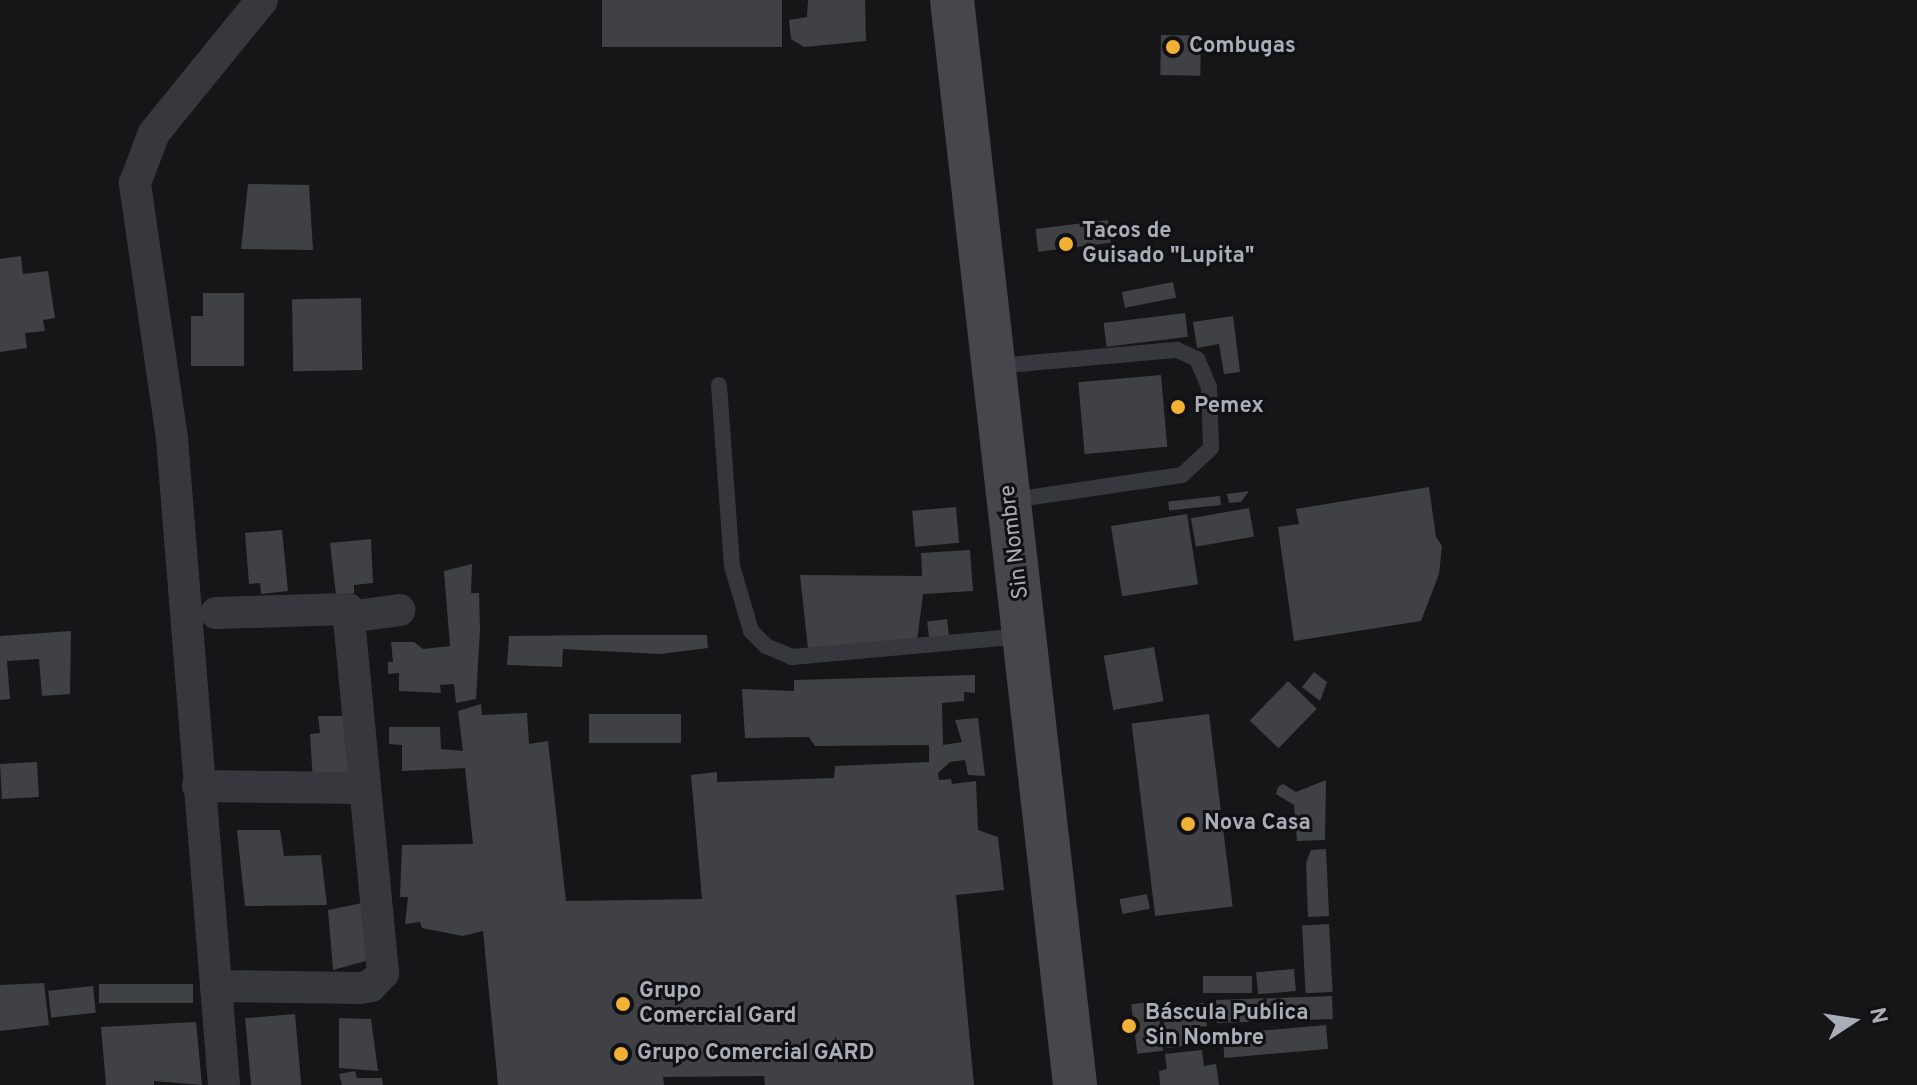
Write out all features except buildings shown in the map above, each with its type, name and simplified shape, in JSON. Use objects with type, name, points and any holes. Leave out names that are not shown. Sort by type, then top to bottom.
[{"type":"main road","name":"Sin Nombre","points":[[952,0],[1075,1085]]},
{"type":"street","points":[[224,1085],[172,438],[135,183],[154,133],[262,0]]},
{"type":"street","points":[[216,613],[348,609],[382,965],[378,980],[360,988],[216,986]]},
{"type":"street","points":[[348,617],[400,610]]},
{"type":"street","points":[[198,786],[364,788]]},
{"type":"lane","points":[[994,366],[1177,350],[1197,359],[1209,387],[1211,448],[1182,475],[1010,501]]},
{"type":"lane","points":[[719,385],[732,566],[751,631],[766,646],[792,657],[1026,636]]},
{"type":"place","name":"Combugas","points":[[1173,47]]},
{"type":"place","name":"Tacos de Guisado \"Lupita\"","points":[[1066,244]]},
{"type":"place","name":"Pemex","points":[[1178,407]]},
{"type":"place","name":"Nova Casa","points":[[1188,824]]},
{"type":"place","name":"Grupo Comercial Gard","points":[[623,1004]]},
{"type":"place","name":"Báscula Publica Sin Nombre","points":[[1129,1026]]},
{"type":"place","name":"Grupo Comercial GARD","points":[[621,1054]]}]
